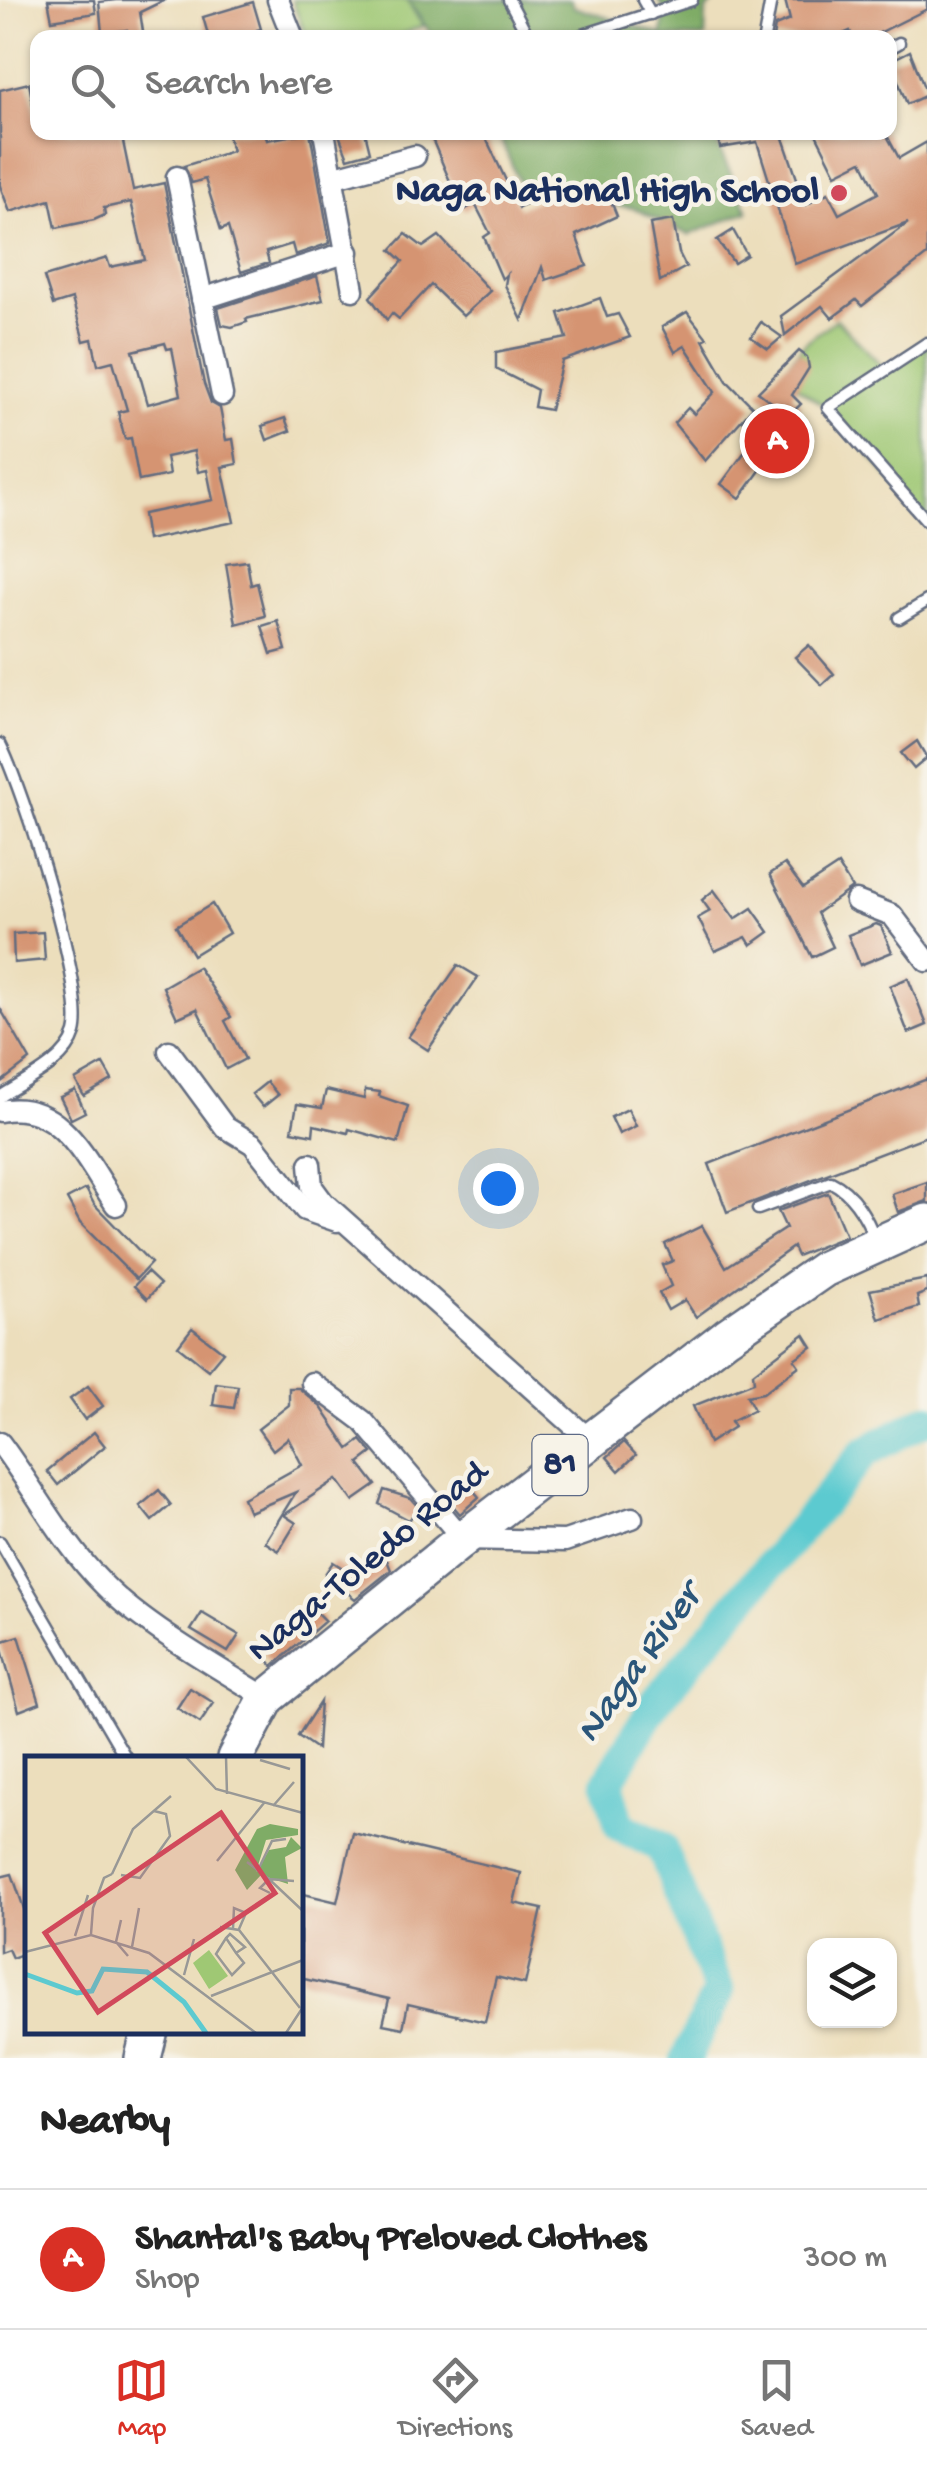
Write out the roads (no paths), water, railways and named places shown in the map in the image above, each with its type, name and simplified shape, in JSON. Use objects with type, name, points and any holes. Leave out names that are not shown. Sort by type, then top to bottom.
[{"type":"highway","name":"Naga-Toledo Road","points":[[236,1756],[267,1698],[463,1539],[727,1336],[824,1269],[927,1222]]},
{"type":"highway","points":[[143,2058],[149,2033]]},
{"type":"street","points":[[278,0],[290,30]]},
{"type":"street","points":[[326,140],[353,290]]},
{"type":"street","points":[[335,177],[415,156]]},
{"type":"street","points":[[177,177],[222,395]]},
{"type":"street","points":[[202,299],[348,252]]},
{"type":"street","points":[[856,901],[892,916],[927,961]]},
{"type":"street","points":[[170,1051],[225,1127],[253,1144],[305,1210],[352,1227]]},
{"type":"street","points":[[0,1112],[16,1108],[41,1112],[62,1128],[116,1205]]},
{"type":"street","points":[[310,1164],[312,1187],[352,1227],[455,1317],[463,1331],[591,1441]]},
{"type":"street","points":[[312,1383],[363,1421],[463,1539],[566,1542],[632,1518]]},
{"type":"street","points":[[0,1443],[62,1536],[102,1583],[198,1655],[267,1698]]},
{"type":"lane","points":[[509,0],[525,30]]},
{"type":"lane","points":[[643,0],[651,14]]},
{"type":"lane","points":[[600,30],[692,0]]},
{"type":"lane","points":[[766,30],[772,0]]},
{"type":"lane","points":[[927,342],[828,408],[927,522]]},
{"type":"lane","points":[[899,618],[927,600]]},
{"type":"lane","points":[[0,744],[36,833],[76,1002],[76,1030],[60,1057],[0,1097]]},
{"type":"lane","points":[[758,1208],[832,1182],[842,1187],[867,1217],[877,1242]]},
{"type":"lane","points":[[0,1542],[125,1756]]},
{"type":"waterway","name":"Naga River","points":[[686,2058],[719,1991],[661,1847],[620,1826],[608,1782],[657,1700],[865,1452],[927,1419]]},
{"type":"place","name":"Naga National High School","points":[[839,193]]},
{"type":"place","name":"Shantal's Baby Preloved Clothes","points":[[777,441]]}]
